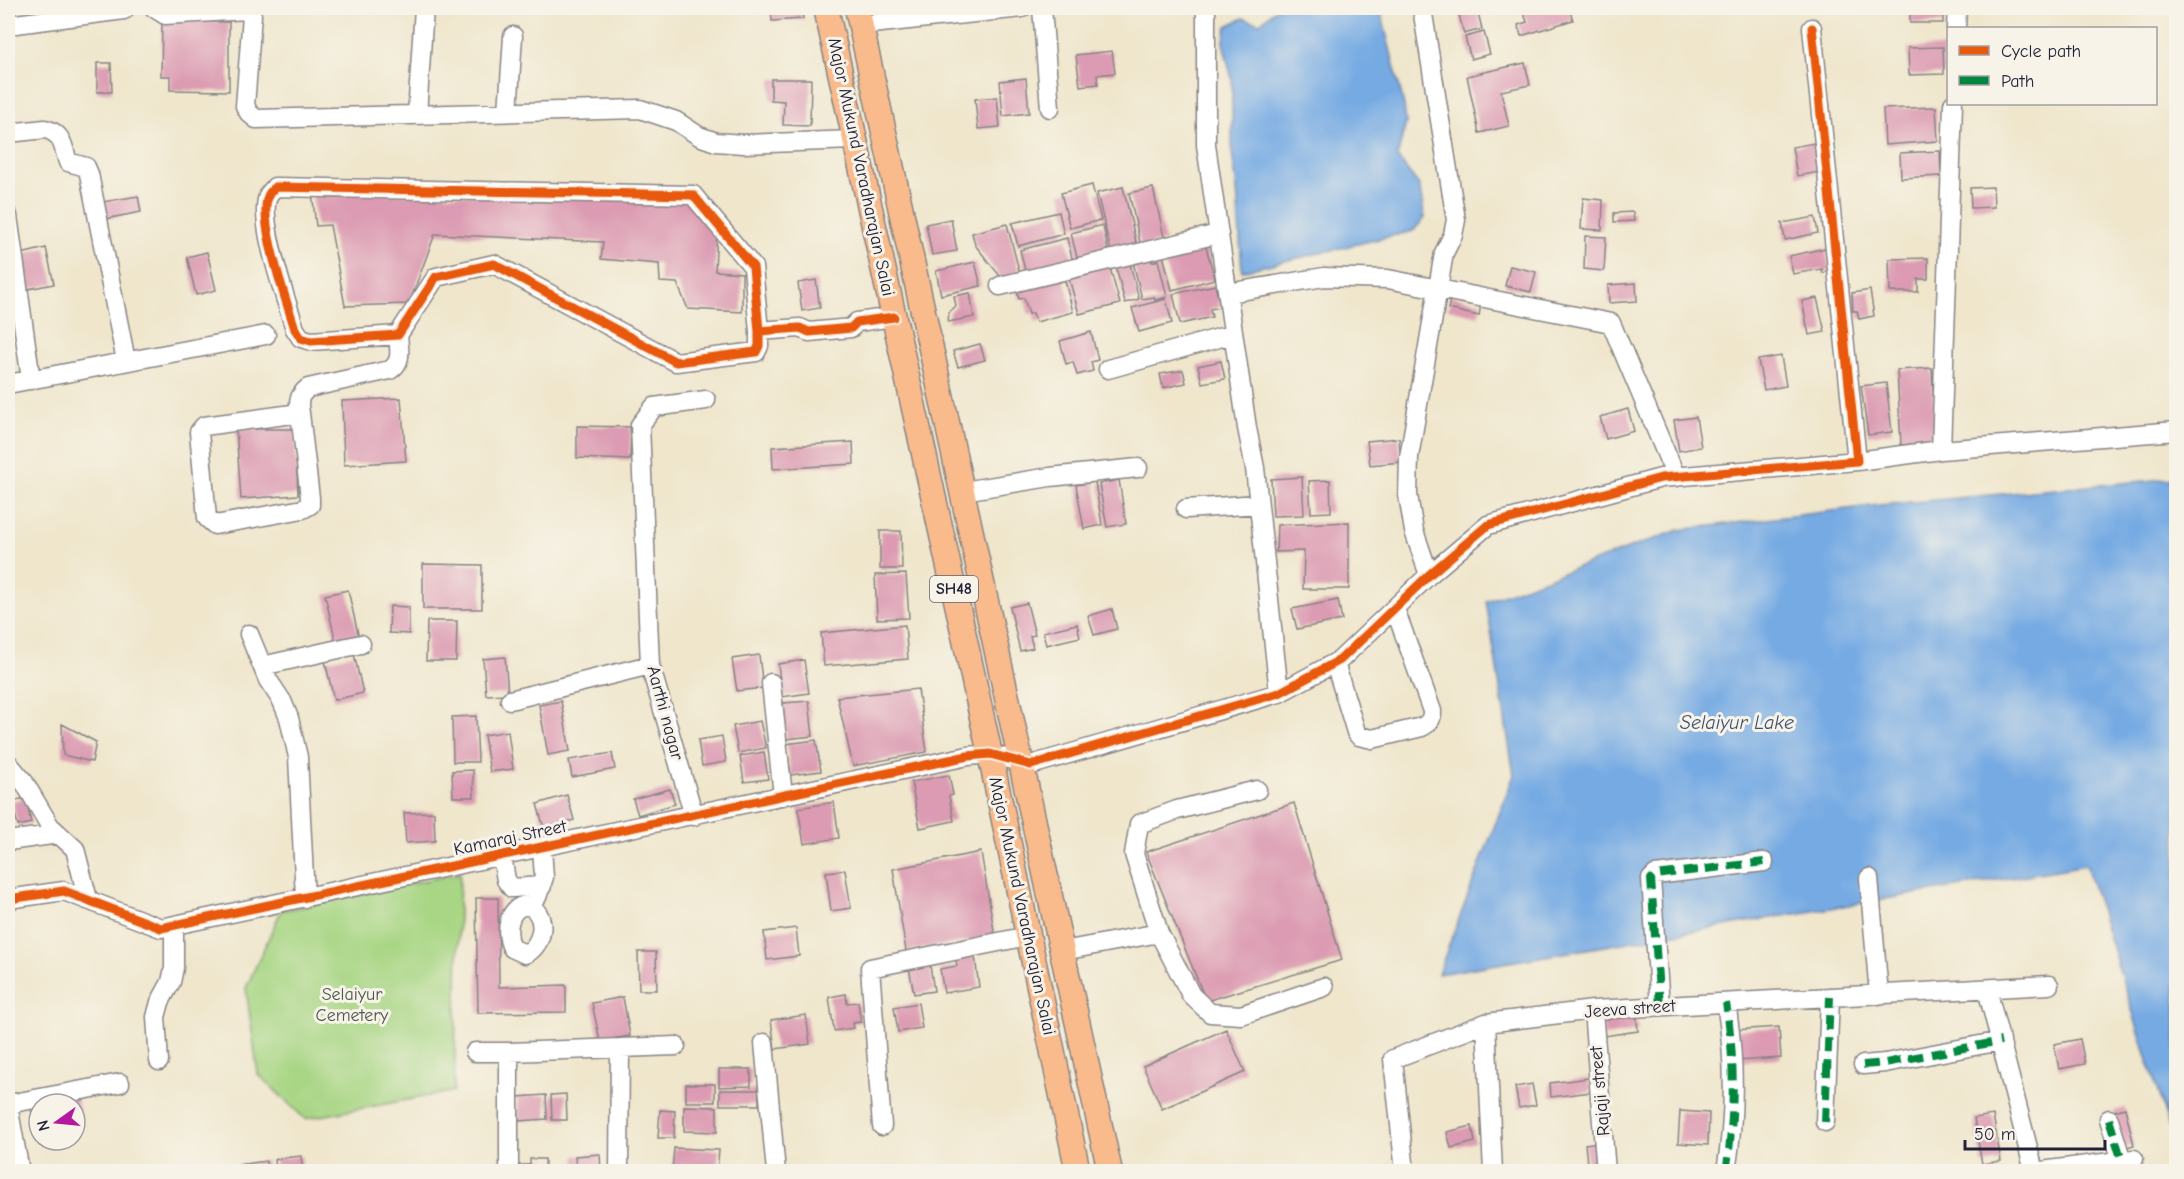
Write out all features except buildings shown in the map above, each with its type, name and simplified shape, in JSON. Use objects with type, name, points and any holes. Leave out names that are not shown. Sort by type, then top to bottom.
[{"type":"main road","name":"Major Mukund Varadharajan Salai","points":[[826,8],[990,754],[1078,1172]]},
{"type":"main road","name":"Major Mukund Varadharajan Salai","points":[[859,16],[1110,1172]]},
{"type":"street","points":[[9,19],[128,8]]},
{"type":"street","points":[[154,8],[165,15],[240,10],[247,10],[252,15],[245,106],[256,119],[640,109],[676,121],[699,136],[716,142],[742,144],[855,140]]},
{"type":"street","points":[[417,115],[424,8]]},
{"type":"street","points":[[859,16],[1023,8]]},
{"type":"street","points":[[1042,8],[1050,108]]},
{"type":"street","points":[[1206,8],[1206,145],[1247,428],[1255,468],[1279,693]]},
{"type":"street","points":[[1422,8],[1456,219],[1453,235],[1444,253],[1409,457],[1408,495],[1426,579]]},
{"type":"street","points":[[1956,27],[1957,8]]},
{"type":"street","points":[[1812,28],[1857,460]]},
{"type":"street","points":[[508,112],[513,36]]},
{"type":"street","points":[[1941,450],[1953,105]]},
{"type":"street","points":[[8,132],[51,130],[64,143],[68,162],[86,167],[107,259],[126,361]]},
{"type":"street","points":[[300,413],[204,426],[199,432],[207,518],[215,525],[303,509],[310,505],[310,498],[300,413],[298,401],[302,393],[308,388],[390,370],[397,366],[400,359],[398,335],[436,278],[495,264],[676,362],[756,352],[759,346],[759,331],[753,267],[693,195],[275,187],[269,193],[266,204],[269,244],[295,329],[301,338],[311,341],[398,335]]},
{"type":"street","points":[[8,216],[10,258],[30,380]]},
{"type":"street","points":[[1000,286],[1218,234]]},
{"type":"street","points":[[1227,293],[1324,277],[1388,279],[1611,323],[1676,477]]},
{"type":"street","points":[[759,331],[800,328],[806,321],[848,317],[857,322],[894,317]]},
{"type":"street","points":[[8,384],[266,334]]},
{"type":"street","points":[[1108,369],[1233,334]]},
{"type":"street","name":"Aarthi nagar","points":[[694,816],[650,665],[640,424],[654,407],[706,400]]},
{"type":"street","points":[[1023,764],[1031,765],[1279,693],[1335,663],[1488,525],[1661,478],[1941,450],[2176,431]]},
{"type":"street","points":[[963,490],[1050,477],[1138,468]]},
{"type":"street","points":[[1186,509],[1258,504]]},
{"type":"street","points":[[1335,663],[1359,736],[1372,739],[1428,724],[1432,711],[1395,609]]},
{"type":"street","points":[[249,634],[262,666],[289,718],[298,757],[304,898]]},
{"type":"street","points":[[262,666],[361,644]]},
{"type":"street","points":[[510,700],[650,665]]},
{"type":"street","points":[[771,683],[783,796]]},
{"type":"street","name":"Kamaraj Street","points":[[8,899],[64,891],[161,928],[968,756],[990,754],[1023,764]]},
{"type":"street","points":[[8,763],[24,782],[45,818],[75,849],[88,899]]},
{"type":"street","points":[[1257,790],[1177,810],[1139,824],[1134,854],[1159,933],[1191,995],[1210,1013],[1242,1015],[1323,987]]},
{"type":"street","points":[[8,841],[58,834]]},
{"type":"street","points":[[531,906],[542,886],[544,867],[542,848]]},
{"type":"street","points":[[502,856],[506,880],[512,888],[542,886]]},
{"type":"street","points":[[1660,1006],[1651,879],[1655,875],[1764,862]]},
{"type":"street","points":[[1869,878],[1879,995]]},
{"type":"street","points":[[159,1061],[156,1017],[172,975],[174,926]]},
{"type":"street","points":[[1063,951],[1159,933]]},
{"type":"street","points":[[882,1126],[870,968],[1028,936]]},
{"type":"street","name":"Jeeva street","points":[[1405,1172],[1393,1059],[1486,1023],[1593,1010],[2049,985]]},
{"type":"street","points":[[1987,989],[2034,1172],[2128,1160],[2109,1119]]},
{"type":"street","points":[[1825,1122],[1830,997]]},
{"type":"street","points":[[1726,1003],[1731,1030],[1733,1064],[1731,1138],[1726,1172]]},
{"type":"street","name":"Rajaji street","points":[[1593,1010],[1606,1172]]},
{"type":"street","points":[[1486,1023],[1493,1172]]},
{"type":"street","points":[[1863,1065],[2001,1041]]},
{"type":"street","points":[[764,1043],[776,1172]]},
{"type":"street","points":[[475,1052],[676,1046]]},
{"type":"street","points":[[620,1048],[620,1172]]},
{"type":"street","points":[[509,1052],[509,1165]]},
{"type":"street","points":[[20,1172],[8,1109],[120,1083]]},
{"type":"green space","name":"Selaiyur Cemetery","points":[[460,873],[454,1091],[305,1119],[258,1074],[246,988],[281,911]]},
{"type":"water","points":[[1277,8],[1380,8],[1404,105],[1406,123],[1397,157],[1419,185],[1425,218],[1413,231],[1242,271],[1237,189],[1232,153],[1232,79],[1223,43],[1227,26],[1243,18],[1260,23]]},
{"type":"water","name":"Selaiyur Lake","points":[[2176,478],[2176,1149],[2086,865],[1438,974],[1514,775],[1486,601],[1679,530],[1880,505]]},
{"type":"marked path","points":[[1660,1006],[1651,879],[1655,875],[1764,862]]},
{"type":"marked path","points":[[1825,1122],[1830,997]]},
{"type":"marked path","points":[[1726,1003],[1733,1087],[1726,1172]]},
{"type":"marked path","points":[[1863,1065],[2001,1041]]},
{"type":"marked path","points":[[2109,1119],[2122,1161]]},
{"type":"cycle path","points":[[8,899],[64,891],[161,928],[968,756],[990,754],[1031,765],[1279,693],[1340,660],[1429,575],[1488,525],[1661,478],[1857,461],[1812,28]]},
{"type":"cycle path","points":[[759,331],[759,346],[756,352],[676,362],[494,264],[436,277],[398,335],[311,341],[301,338],[295,329],[269,240],[266,205],[269,194],[275,187],[693,195],[753,267],[759,331],[800,328],[809,332],[851,328],[857,322],[894,317]]}]
